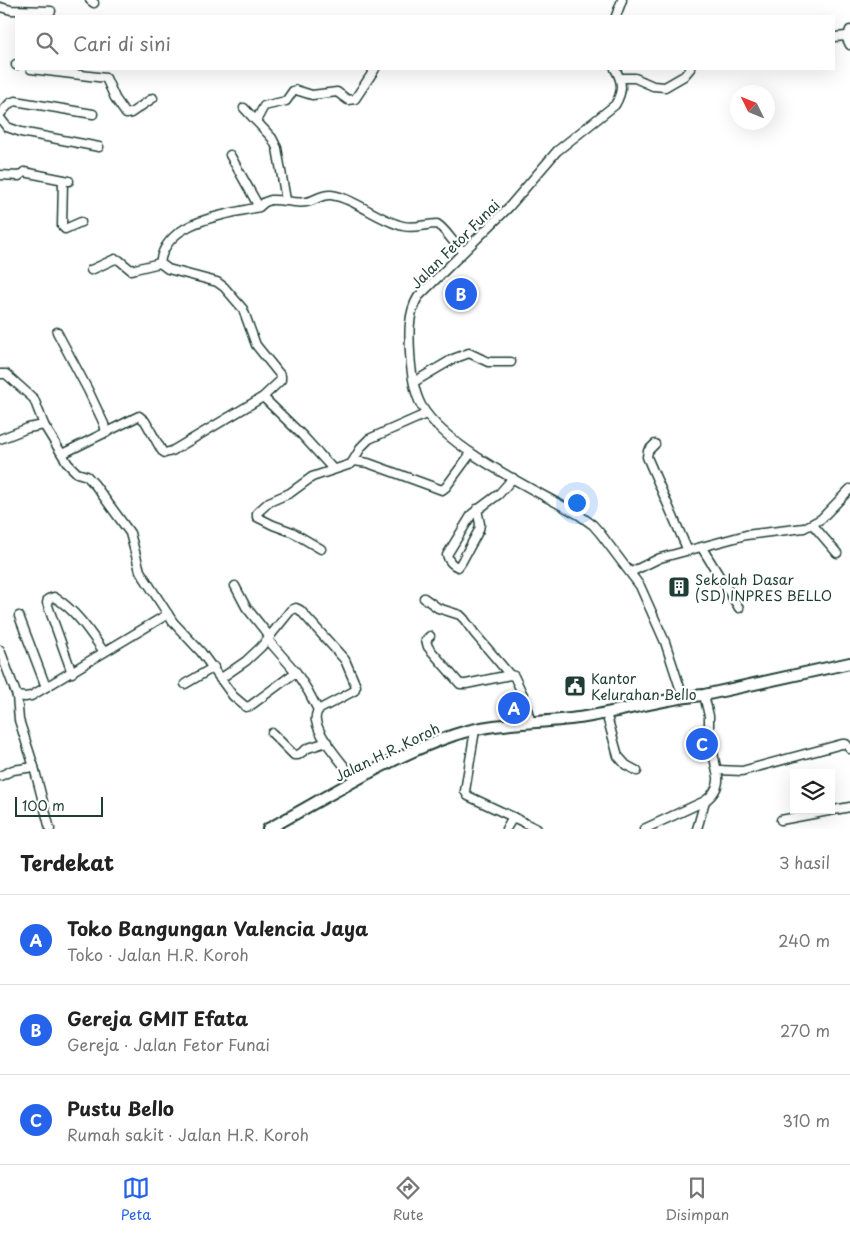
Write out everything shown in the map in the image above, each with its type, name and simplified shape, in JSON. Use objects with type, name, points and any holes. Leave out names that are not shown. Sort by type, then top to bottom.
[{"type":"main road","name":"Jalan H.R. Koroh","points":[[268,829],[424,746],[452,735],[475,730],[606,713],[684,696],[704,695],[850,664]]},
{"type":"street","points":[[616,15],[622,0]]},
{"type":"street","points":[[0,7],[24,13],[51,11]]},
{"type":"street","points":[[835,37],[849,33],[847,41],[850,45]]},
{"type":"street","points":[[38,70],[106,78],[115,98],[126,114],[131,113],[153,98]]},
{"type":"street","points":[[256,121],[264,106],[286,101],[293,91],[296,90],[312,95],[337,92],[348,100],[355,99],[374,70]]},
{"type":"street","points":[[616,70],[621,78],[635,78],[653,86],[665,87],[684,76],[689,70]]},
{"type":"street","name":"Jalan Fetor Funai","points":[[621,78],[622,84],[619,99],[612,110],[557,151],[509,207],[418,297],[410,324],[410,347],[414,382],[420,403],[434,423],[471,453],[586,520],[600,533],[631,572],[654,614],[684,696]]},
{"type":"street","points":[[0,114],[10,103],[15,101],[92,114]]},
{"type":"street","points":[[244,108],[272,138],[277,148],[286,200]]},
{"type":"street","points":[[0,118],[7,127],[21,132],[99,147]]},
{"type":"street","points":[[230,155],[259,207]]},
{"type":"street","points":[[0,176],[19,176],[24,172],[66,181],[62,226],[65,229],[81,222]]},
{"type":"street","points":[[160,263],[167,245],[180,232],[201,220],[259,207],[265,202],[286,200],[306,202],[316,197],[330,195],[339,197],[388,222],[402,226],[414,228],[437,224],[444,228],[456,246],[464,251]]},
{"type":"street","points":[[91,270],[115,259],[131,270],[160,263]]},
{"type":"street","points":[[62,454],[139,416],[145,422],[162,451],[168,452],[231,418],[263,397],[279,381],[281,376],[256,345],[243,309],[219,283],[168,269],[160,263]]},
{"type":"street","points":[[57,332],[88,390],[104,424],[106,433]]},
{"type":"street","points":[[414,382],[469,353],[491,362],[512,362]]},
{"type":"street","points":[[0,374],[6,374],[31,395],[44,425],[68,464],[77,473],[87,476],[130,533],[138,566],[143,577],[177,627],[214,667],[220,679],[233,696],[242,705],[248,707],[296,672]]},
{"type":"street","points":[[263,397],[333,469]]},
{"type":"street","points":[[354,461],[356,454],[366,441],[426,414]]},
{"type":"street","points":[[0,439],[28,428],[44,425]]},
{"type":"street","points":[[655,444],[648,451],[648,460],[688,551]]},
{"type":"street","points":[[321,549],[292,532],[262,520],[257,514],[275,498],[290,493],[312,477],[346,466],[354,461],[368,463],[442,490],[471,453]]},
{"type":"street","points":[[477,509],[480,524],[479,530],[461,563],[458,567],[454,566],[450,563],[447,555],[472,514],[477,509],[499,494],[513,478]]},
{"type":"street","points":[[631,572],[660,558],[746,535],[795,530],[813,524],[826,515],[850,489]]},
{"type":"street","points":[[813,524],[837,553]]},
{"type":"street","points":[[702,548],[739,608]]},
{"type":"street","points":[[234,586],[246,607],[296,672],[308,691],[318,710],[316,721],[327,742],[356,781]]},
{"type":"street","points":[[72,673],[47,603],[50,597],[63,602],[79,617],[104,652]]},
{"type":"street","points":[[424,598],[438,608],[460,615],[510,675],[514,676],[531,723]]},
{"type":"street","points":[[220,679],[246,661],[269,639],[291,610],[296,608],[300,610],[345,660],[356,689],[318,710]]},
{"type":"street","points":[[18,696],[31,696],[168,614]]},
{"type":"street","points":[[19,616],[46,687]]},
{"type":"street","points":[[430,636],[426,640],[428,647],[460,684],[510,675]]},
{"type":"street","points":[[0,650],[3,666],[18,696],[18,720],[34,767],[50,829]]},
{"type":"street","points":[[185,684],[214,667]]},
{"type":"street","points":[[644,829],[706,801],[718,784],[709,734],[709,716],[704,695]]},
{"type":"street","points":[[606,713],[618,756],[626,765],[637,771]]},
{"type":"street","points":[[475,730],[464,788],[466,793],[537,829]]},
{"type":"street","points":[[272,733],[294,755],[327,742]]},
{"type":"street","points":[[717,770],[742,771],[842,744],[846,744],[850,750]]},
{"type":"street","points":[[0,776],[13,770],[34,767]]},
{"type":"street","points":[[699,828],[706,801]]},
{"type":"street","points":[[781,820],[850,807]]},
{"type":"street","points":[[506,829],[513,817]]},
{"type":"place","name":"Gereja GMIT Efata","points":[[461,294]]},
{"type":"place","name":"Sekolah Dasar (SD) INPRES BELLO","points":[[679,587]]},
{"type":"place","name":"Kantor Kelurahan Bello","points":[[575,686]]},
{"type":"place","name":"Toko Bangungan Valencia Jaya","points":[[514,708]]},
{"type":"place","name":"Pustu Bello","points":[[702,744]]}]
